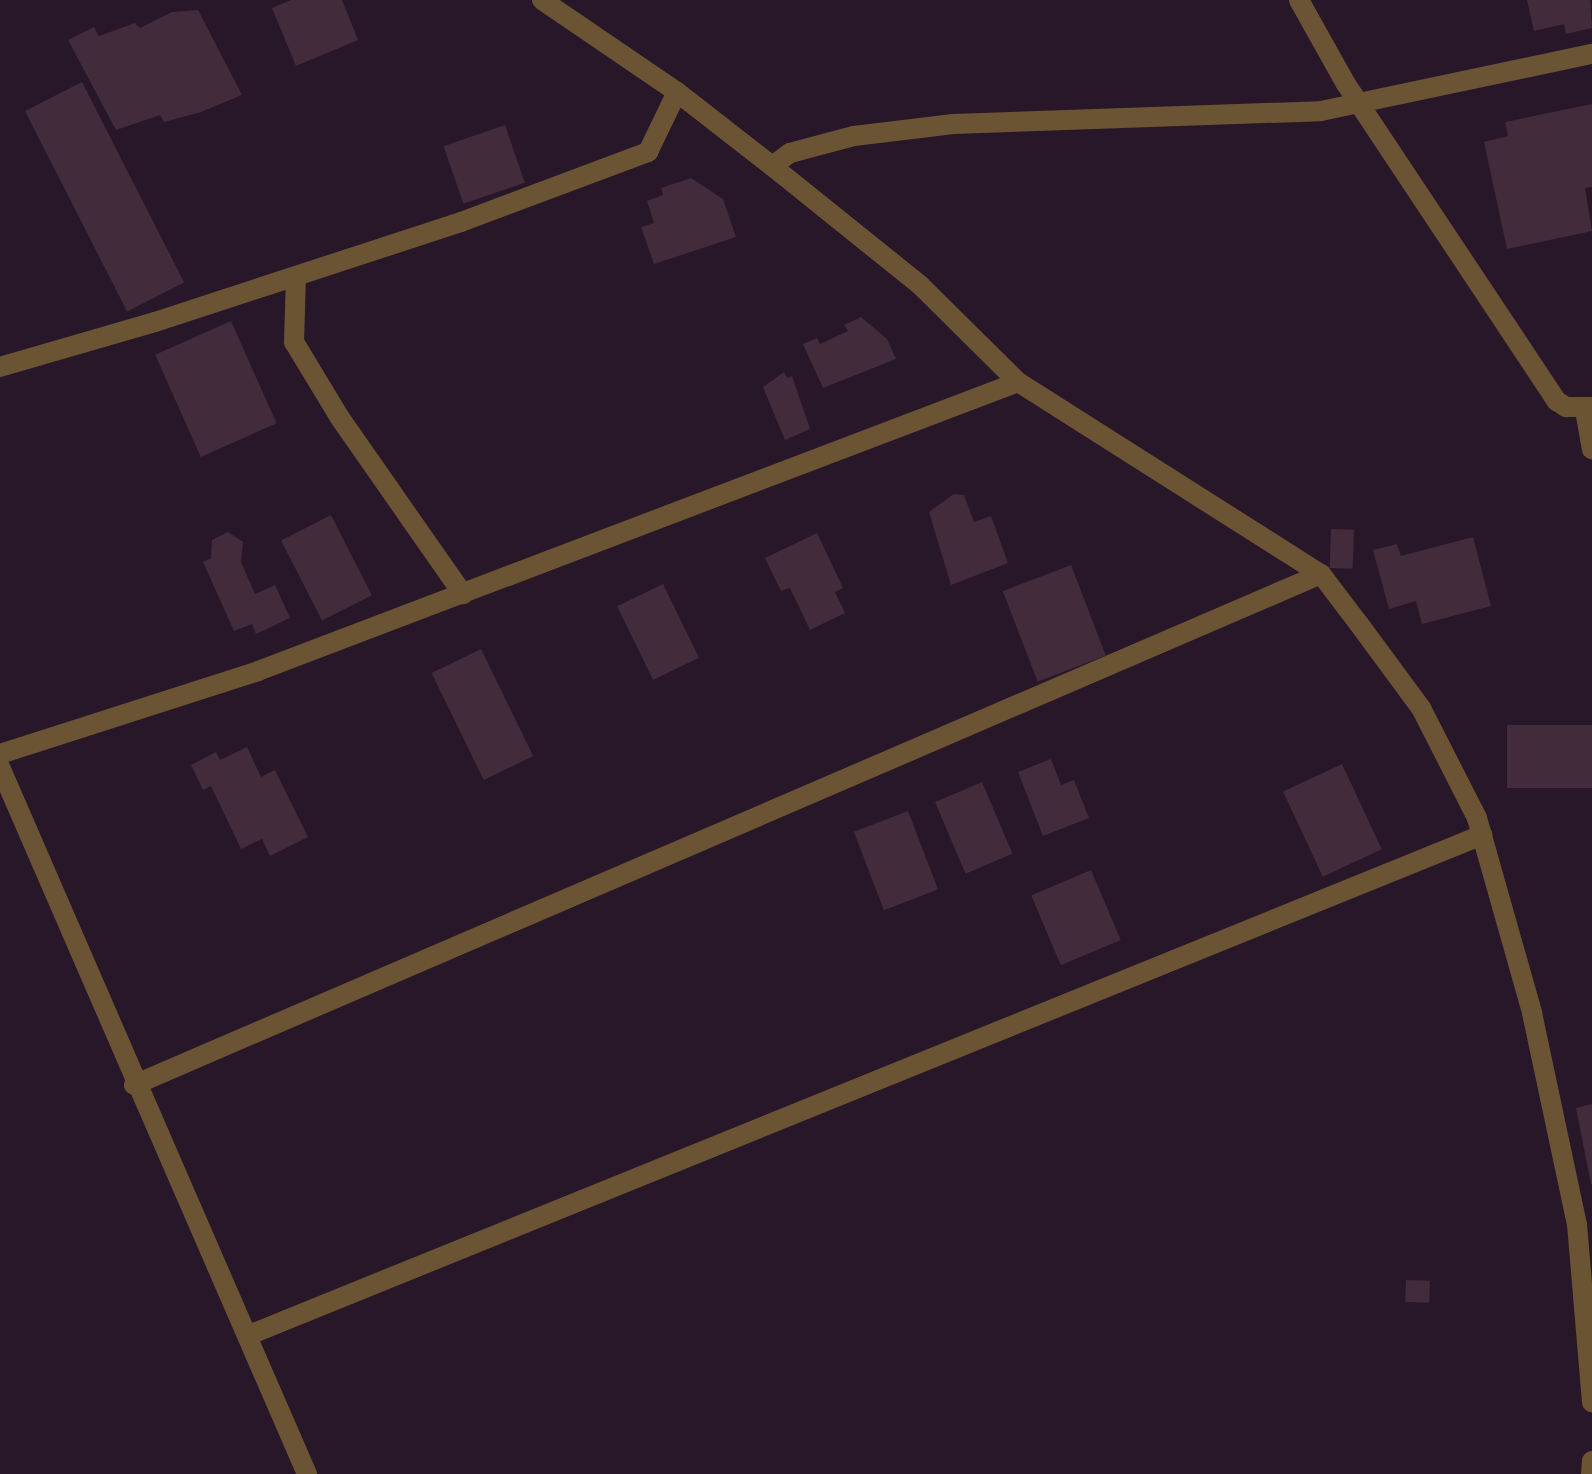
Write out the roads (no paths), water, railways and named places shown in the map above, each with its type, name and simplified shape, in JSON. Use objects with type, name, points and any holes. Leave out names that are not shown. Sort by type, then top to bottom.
[{"type":"street","points":[[542,0],[677,92],[772,166],[920,285],[1018,382],[1321,574],[1421,708],[1482,835],[1532,1013],[1577,1224],[1592,1402]]},
{"type":"street","points":[[1299,0],[1361,105],[1557,401],[1588,408],[1592,449]]},
{"type":"street","points":[[772,166],[790,153],[854,136],[953,124],[1207,116],[1361,105],[1592,54]]},
{"type":"street","points":[[0,367],[461,222],[648,152],[677,92]]},
{"type":"street","points":[[296,276],[294,342],[340,418],[463,594]]},
{"type":"street","points":[[0,754],[258,671],[1018,382]]},
{"type":"street","points":[[134,1085],[1321,574]]},
{"type":"street","points":[[0,767],[134,1085],[249,1335],[307,1474]]},
{"type":"street","points":[[249,1335],[1482,835]]},
{"type":"street","points":[[1591,1474],[1592,1461]]}]
